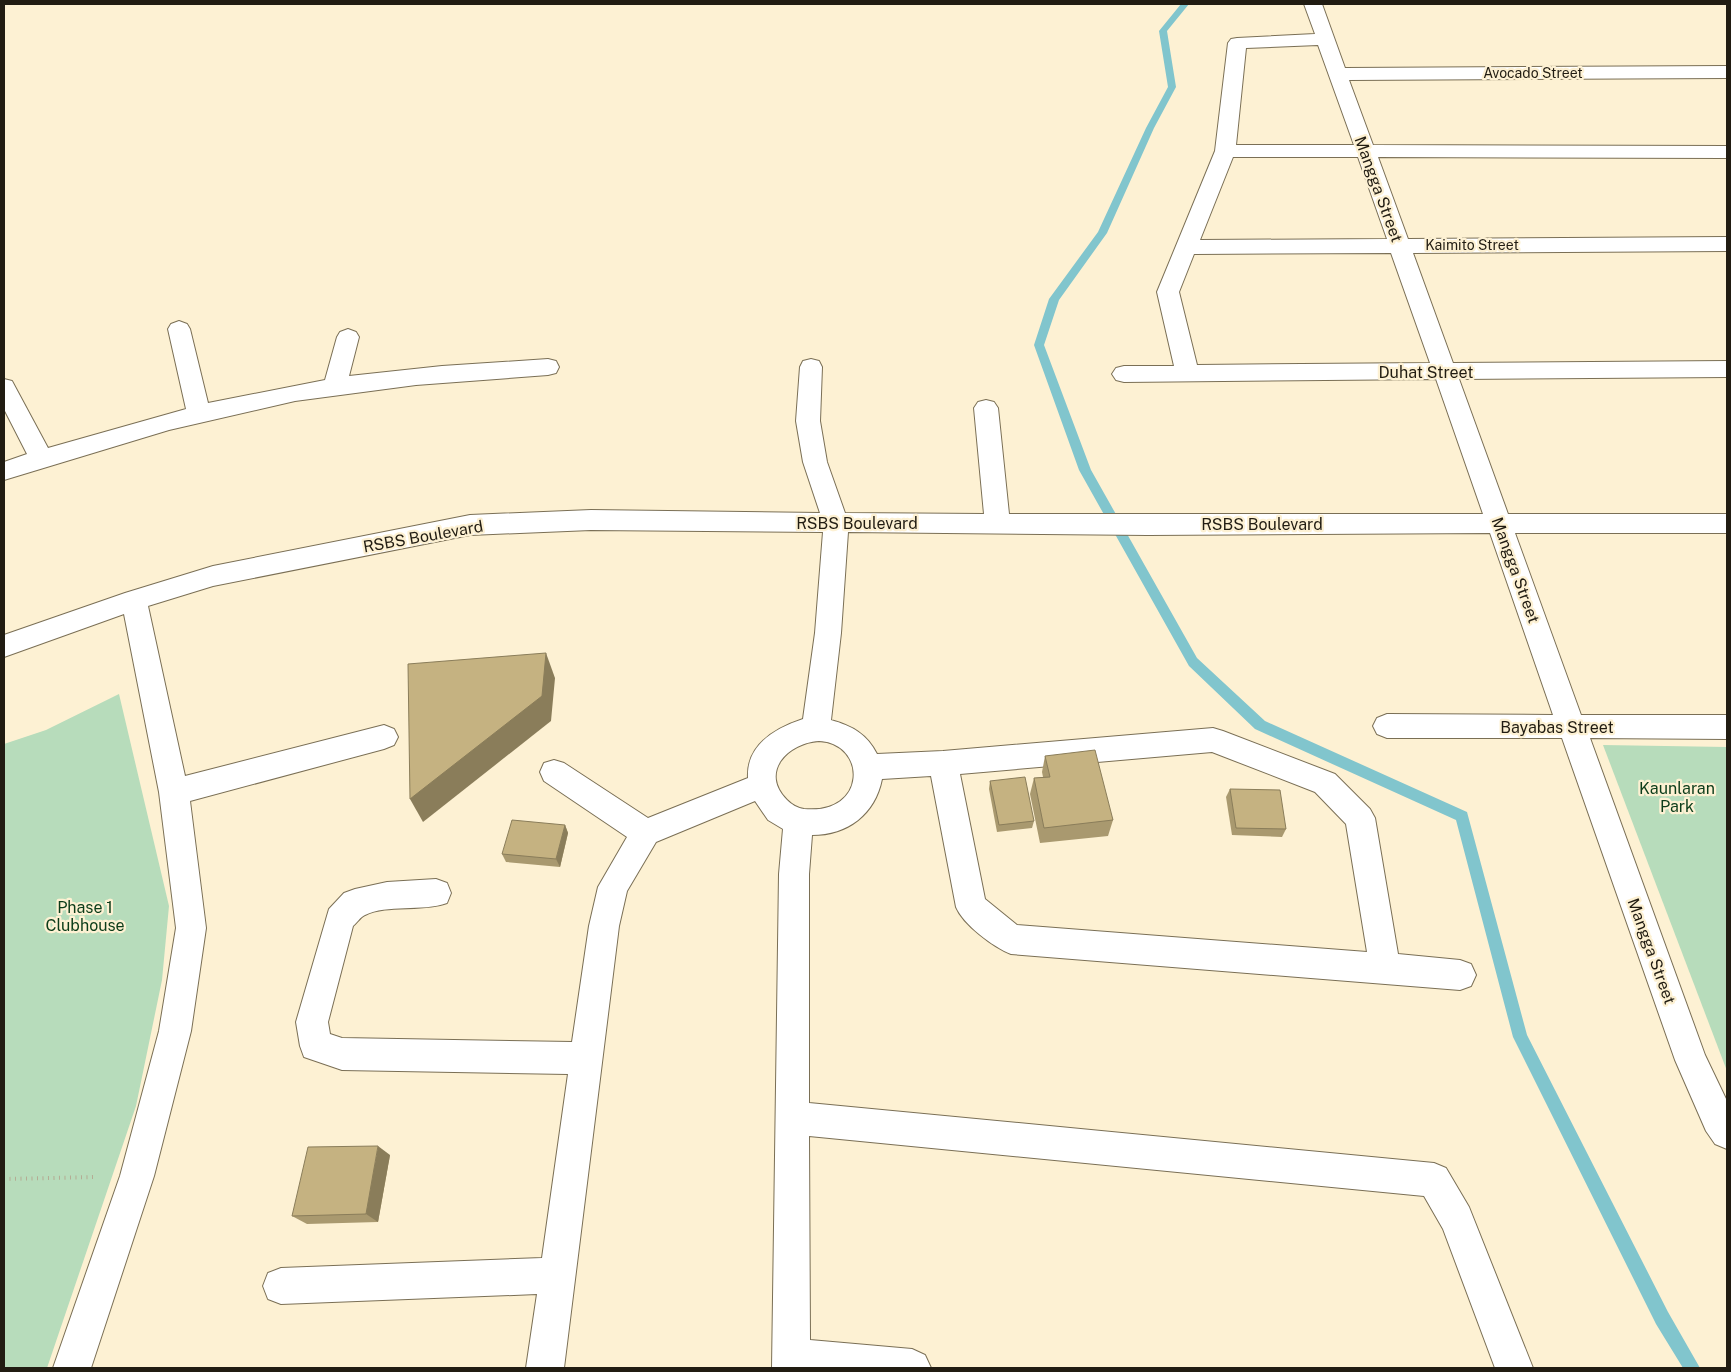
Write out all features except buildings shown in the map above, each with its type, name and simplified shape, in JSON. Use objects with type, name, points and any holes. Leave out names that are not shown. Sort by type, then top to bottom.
[{"type":"street","name":"Mangga Street","points":[[1313,4],[1691,1060],[1724,1123]]},
{"type":"street","points":[[1188,374],[1168,292],[1224,151],[1237,43],[1326,39]]},
{"type":"street","name":"Avocado Street","points":[[1339,74],[1727,72]]},
{"type":"street","points":[[1224,151],[1727,152]]},
{"type":"street","name":"Kaimito Street","points":[[1187,247],[1727,244]]},
{"type":"street","points":[[179,329],[199,413]]},
{"type":"street","points":[[335,387],[348,337]]},
{"type":"street","points":[[4,471],[41,458],[199,413],[335,387],[442,374],[548,367]]},
{"type":"street","points":[[811,367],[808,421],[815,462],[836,523],[828,633],[816,730]]},
{"type":"street","name":"Duhat Street","points":[[1124,374],[1727,369]]},
{"type":"street","points":[[4,387],[41,458]]},
{"type":"street","points":[[986,408],[996,524]]},
{"type":"street","name":"RSBS Boulevard","points":[[4,646],[134,600],[213,576],[470,525],[591,520],[996,524],[1727,523]]},
{"type":"street","points":[[72,1368],[137,1176],[175,1031],[191,928],[174,792],[134,600]]},
{"type":"street","name":"Bayabas Street","points":[[1387,726],[1727,727]]},
{"type":"street","points":[[807,730],[825,730],[842,735],[856,745],[866,759],[868,767],[869,775],[866,791],[856,805],[842,817],[824,823],[799,821],[787,817],[773,806],[762,785],[761,776],[765,760],[775,746],[790,736],[807,730]]},
{"type":"street","points":[[174,792],[384,737]]},
{"type":"street","points":[[868,767],[943,763],[1214,740],[1325,783],[1360,818],[1385,968]]},
{"type":"street","points":[[943,763],[971,907],[1011,939],[1460,975]]},
{"type":"street","points":[[554,772],[646,832]]},
{"type":"street","points":[[545,1368],[604,926],[613,888],[646,832],[762,785]]},
{"type":"street","points":[[799,821],[794,874],[791,1363],[912,1368]]},
{"type":"street","points":[[436,893],[387,896],[355,903],[340,919],[312,1022],[316,1046],[342,1054],[586,1058]]},
{"type":"street","points":[[794,1118],[1434,1180],[1456,1219],[1514,1368]]},
{"type":"street","points":[[281,1286],[557,1275]]},
{"type":"path","points":[[4,1179],[137,1176]]},
{"type":"green space","name":"Phase 1 Clubhouse","points":[[119,694],[169,906],[162,980],[136,1106],[47,1368],[4,1368],[4,744],[46,730]]},
{"type":"green space","name":"Kaunlaran Park","points":[[1603,745],[1727,747],[1727,1071]]},
{"type":"waterway","points":[[1185,4],[1163,31],[1172,87],[1150,128],[1102,233],[1054,299],[1039,345],[1085,470],[1193,662],[1260,725],[1462,816],[1520,1037],[1662,1318],[1692,1368]]}]
